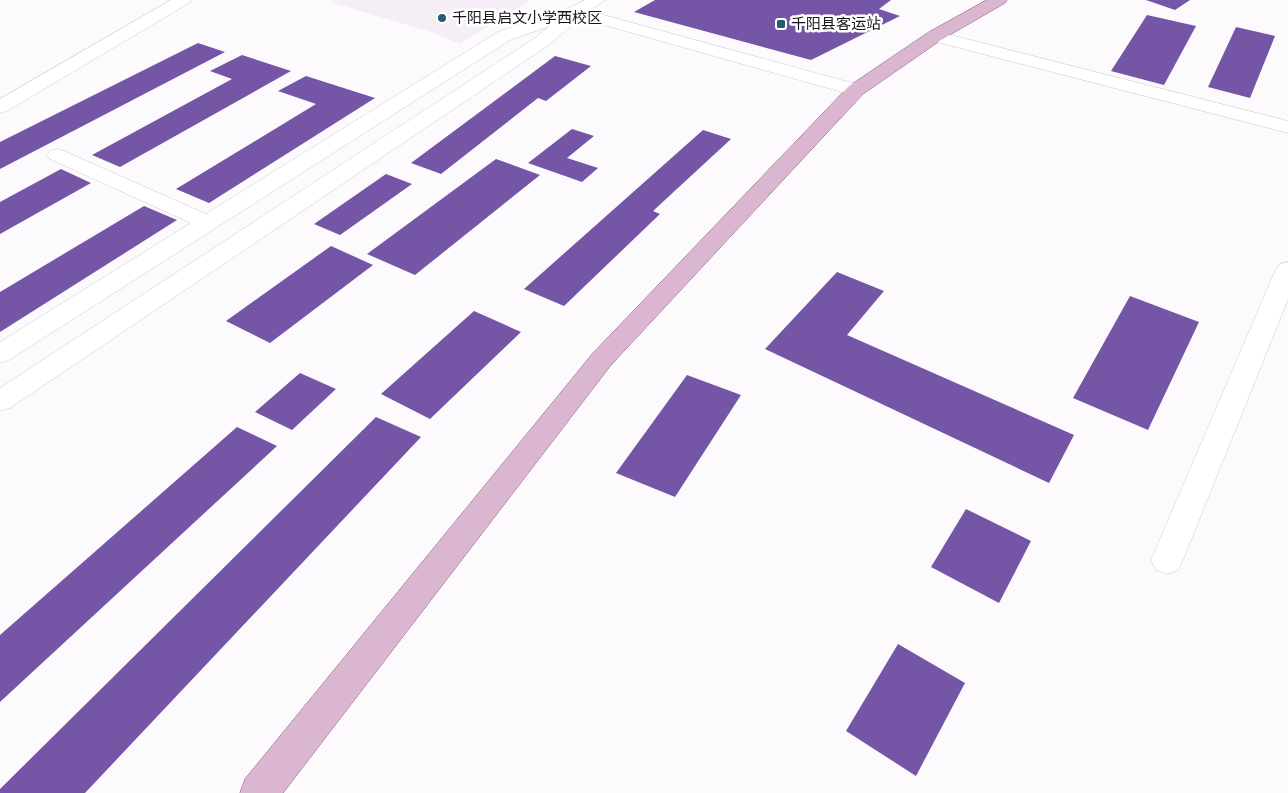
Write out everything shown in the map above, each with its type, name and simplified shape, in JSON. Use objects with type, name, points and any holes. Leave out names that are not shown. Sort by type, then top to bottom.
[{"type":"main road","points":[[258,793],[602,359],[856,90],[935,36],[999,0]]},
{"type":"street","points":[[0,106],[182,0]]},
{"type":"street","points":[[0,354],[504,36],[575,12],[598,0]]},
{"type":"street","points":[[575,12],[856,90]]},
{"type":"street","points":[[0,401],[541,42],[575,12]]},
{"type":"street","points":[[935,36],[1288,127]]},
{"type":"street","points":[[57,155],[209,223]]},
{"type":"street","points":[[1167,560],[1288,269]]},
{"type":"shaded area","name":"千阳县启文小学西校区","points":[[335,0],[531,0],[460,44],[434,33],[330,2]]},
{"type":"building","name":"千阳县客运站","points":[[655,0],[891,0],[879,9],[900,16],[811,60],[634,12]]},
{"type":"building","points":[[1146,0],[1190,0],[1175,10]]},
{"type":"building","points":[[1147,15],[1196,26],[1164,85],[1111,71]]},
{"type":"building","points":[[1236,27],[1275,36],[1250,98],[1208,87]]},
{"type":"building","points":[[198,43],[225,52],[0,169],[0,142]]},
{"type":"building","points":[[242,55],[291,71],[120,167],[92,155],[232,79],[210,71]]},
{"type":"building","points":[[555,56],[591,66],[546,101],[538,98],[441,174],[411,163]]},
{"type":"building","points":[[306,76],[375,98],[209,203],[176,189],[316,104],[278,91]]},
{"type":"building","points":[[572,129],[594,136],[567,158],[598,168],[582,182],[528,163]]},
{"type":"building","points":[[703,130],[731,139],[653,211],[660,214],[564,306],[524,289]]},
{"type":"building","points":[[496,159],[540,175],[415,275],[367,254]]},
{"type":"building","points":[[61,169],[91,183],[0,234],[0,202]]},
{"type":"building","points":[[386,174],[412,184],[340,235],[314,224]]},
{"type":"building","points":[[144,206],[177,220],[0,332],[0,292]]},
{"type":"building","points":[[331,246],[373,265],[270,343],[226,321]]},
{"type":"building","points":[[837,272],[884,291],[847,335],[1074,435],[1049,483],[765,349]]},
{"type":"building","points":[[1130,296],[1199,322],[1148,430],[1073,398]]},
{"type":"building","points":[[474,311],[521,332],[430,419],[381,394]]},
{"type":"building","points":[[300,373],[336,389],[292,430],[255,412]]},
{"type":"building","points":[[687,375],[741,395],[675,497],[616,473]]},
{"type":"building","points":[[376,417],[421,437],[85,793],[0,793],[0,789]]},
{"type":"building","points":[[237,427],[277,446],[0,702],[0,635]]},
{"type":"building","points":[[966,509],[1031,541],[999,603],[931,567]]},
{"type":"building","points":[[898,644],[965,683],[916,776],[846,731]]},
{"type":"place","name":"千阳县启文小学西校区","points":[[442,18]]},
{"type":"place","name":"千阳县客运站","points":[[781,24]]}]
